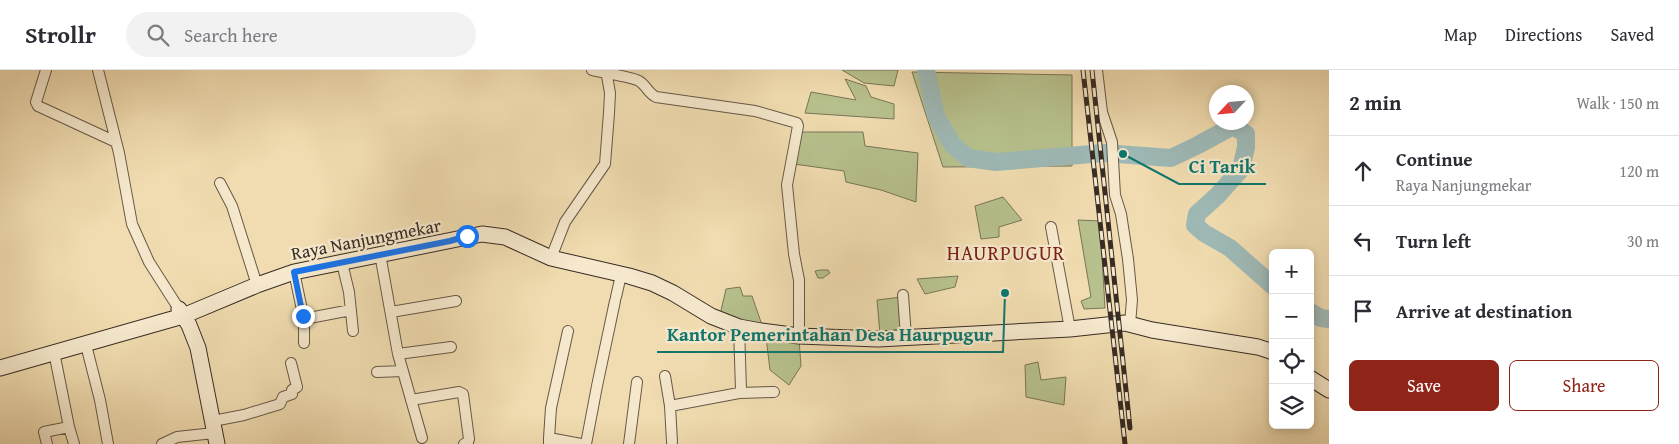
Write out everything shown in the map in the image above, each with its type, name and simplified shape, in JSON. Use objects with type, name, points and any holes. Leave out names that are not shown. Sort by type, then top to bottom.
[{"type":"main road","name":"Raya Nanjungmekar","points":[[0,368],[86,344],[181,313],[294,272],[380,254],[482,234],[505,236],[551,258]]},
{"type":"main road","points":[[551,258],[652,283],[673,293],[711,316],[739,327],[799,336],[906,337],[1070,329],[1130,324],[1152,330],[1258,347],[1269,351]]},
{"type":"main road","points":[[181,313],[189,325],[198,348],[215,433]]},
{"type":"main road","points":[[1314,381],[1329,390]]},
{"type":"street","points":[[46,70],[36,102],[38,106],[116,142]]},
{"type":"street","points":[[98,70],[116,142],[132,224],[149,262],[181,313]]},
{"type":"street","points":[[592,70],[638,80],[656,97],[755,111],[797,123],[787,185],[794,254],[799,280],[799,336]]},
{"type":"street","points":[[1097,70],[1102,112],[1112,142],[1115,195],[1130,273],[1132,300],[1130,324]]},
{"type":"street","points":[[551,258],[565,222],[605,164],[610,93],[607,72]]},
{"type":"street","points":[[220,183],[232,206],[257,284]]},
{"type":"street","points":[[1051,228],[1070,329]]},
{"type":"street","points":[[380,254],[398,354],[422,438]]},
{"type":"street","points":[[342,263],[349,292],[353,331]]},
{"type":"street","points":[[294,272],[304,319],[304,343]]},
{"type":"street","points":[[586,444],[622,275]]},
{"type":"street","points":[[903,296],[906,337]]},
{"type":"street","points":[[391,312],[456,301]]},
{"type":"street","points":[[304,319],[351,310]]},
{"type":"street","points":[[738,394],[741,390],[739,327]]},
{"type":"street","points":[[568,331],[551,408],[549,441],[582,444]]},
{"type":"street","points":[[86,344],[100,400],[108,444]]},
{"type":"street","points":[[398,354],[451,347]]},
{"type":"street","points":[[54,352],[74,444]]},
{"type":"street","points":[[162,444],[176,437],[215,433],[244,415],[280,404],[283,397],[292,394],[292,390],[296,388],[291,363]]},
{"type":"street","points":[[377,372],[402,371]]},
{"type":"street","points":[[665,376],[670,406],[672,442]]},
{"type":"street","points":[[629,444],[636,382]]},
{"type":"street","points":[[411,400],[459,392],[463,394],[469,439],[464,444]]},
{"type":"street","points":[[670,406],[738,394],[774,392]]},
{"type":"street","points":[[47,444],[44,432],[69,427]]},
{"type":"green space","points":[[842,70],[898,70],[894,86],[864,83]]},
{"type":"green space","points":[[912,72],[1072,75],[1072,166],[943,167]]},
{"type":"green space","points":[[845,79],[866,86],[871,97],[894,104],[894,119],[805,113],[811,92],[856,100]]},
{"type":"green space","points":[[802,132],[863,132],[865,146],[918,153],[916,202],[881,190],[846,182],[844,171],[794,164]]},
{"type":"green space","points":[[1003,197],[1022,220],[999,227],[999,237],[981,239],[975,206]]},
{"type":"green space","points":[[1078,220],[1100,221],[1105,308],[1084,309],[1081,301],[1091,297]]},
{"type":"green space","points":[[828,270],[830,273],[823,278],[818,278],[815,271]]},
{"type":"green space","points":[[958,276],[955,287],[925,294],[917,279]]},
{"type":"green space","points":[[740,287],[743,296],[752,296],[762,325],[720,315],[726,289]]},
{"type":"green space","points":[[901,297],[903,332],[880,334],[877,300]]},
{"type":"green space","points":[[766,337],[799,339],[801,366],[789,385],[770,370]]},
{"type":"green space","points":[[1038,362],[1041,380],[1066,377],[1064,405],[1026,397],[1025,365]]},
{"type":"waterway","points":[[926,70],[936,116],[952,144],[968,158],[996,162],[1104,153],[1171,158],[1233,126],[1246,134],[1246,147],[1241,169],[1218,195],[1197,214],[1195,225],[1204,233],[1230,248],[1269,282]]},
{"type":"waterway","points":[[1314,314],[1329,319]]},
{"type":"railway","points":[[1083,70],[1125,444]]},
{"type":"railway","points":[[1092,70],[1130,428]]},
{"type":"place","name":"Ci Tarik","points":[[1123,154]]},
{"type":"place","name":"Kantor Pemerintahan Desa Haurpugur","points":[[1005,293]]},
{"type":"district","name":"HAURPUGUR","points":[[1006,252]]},
{"type":"route","points":[[303,316],[294,272],[467,236]]}]
